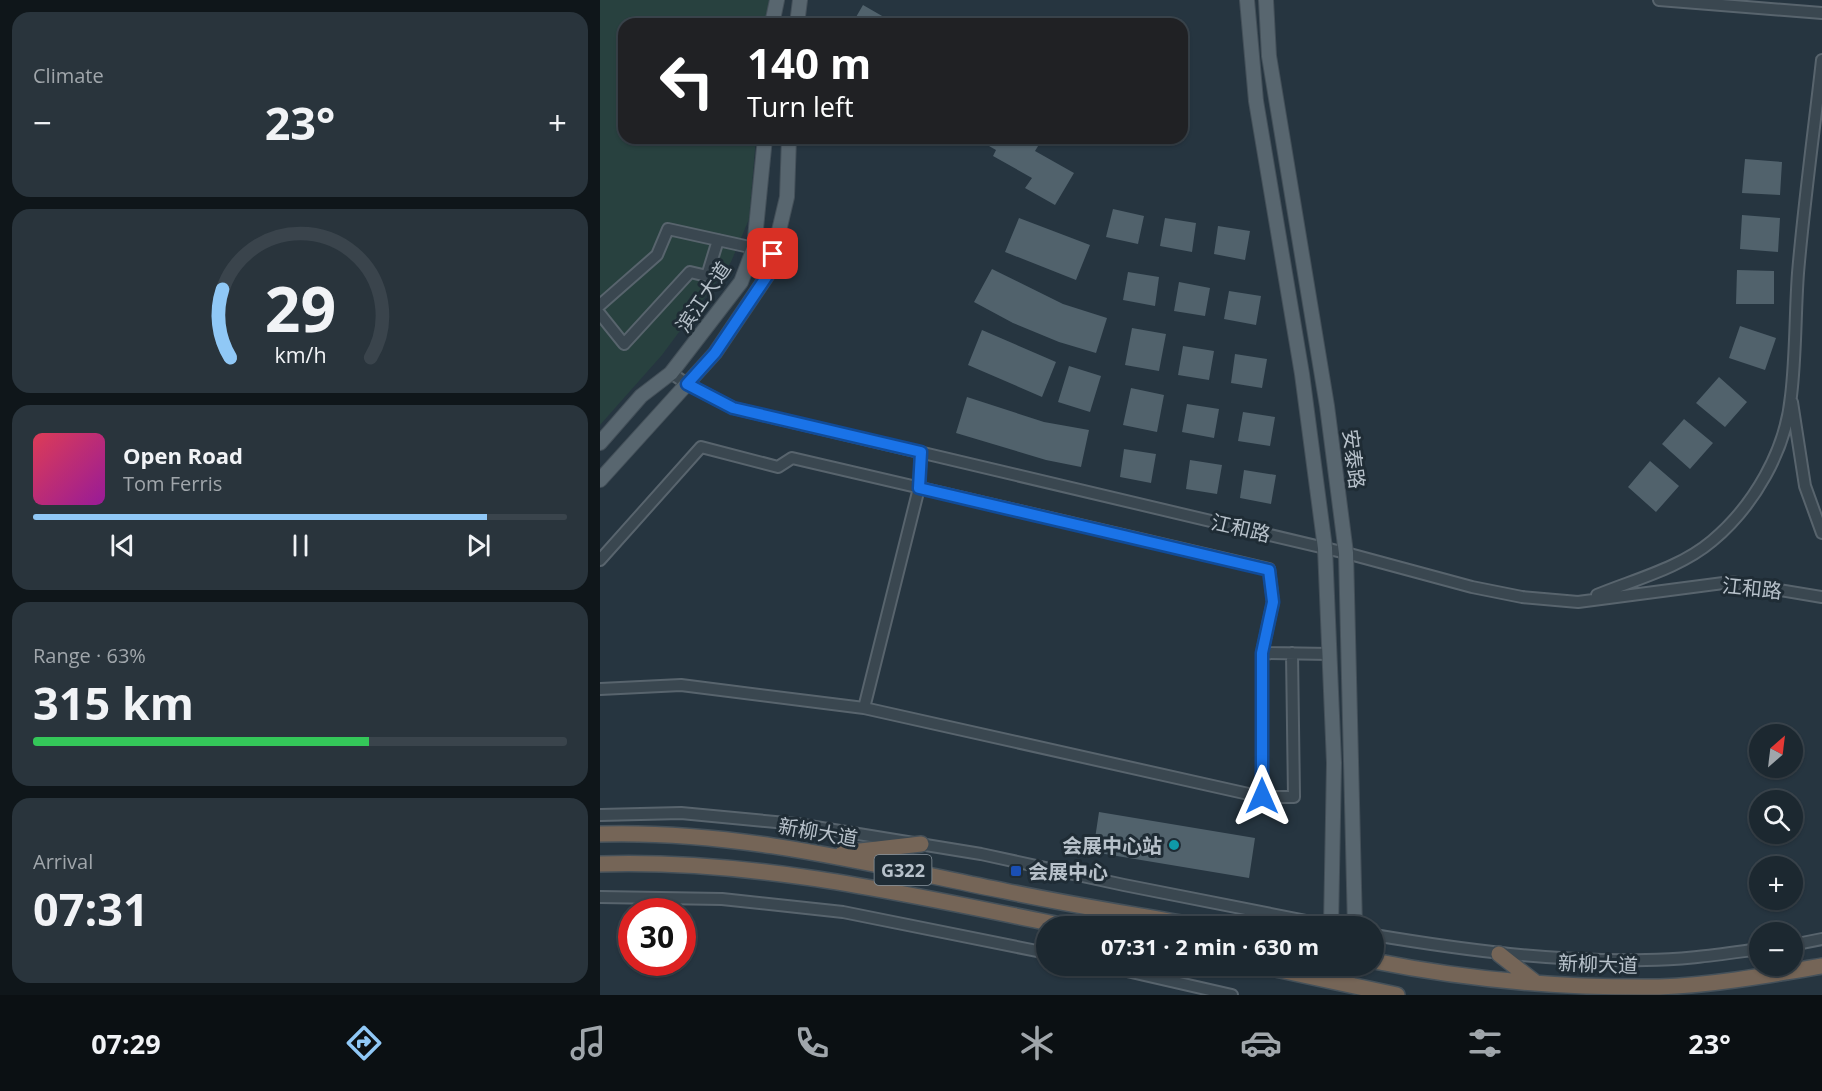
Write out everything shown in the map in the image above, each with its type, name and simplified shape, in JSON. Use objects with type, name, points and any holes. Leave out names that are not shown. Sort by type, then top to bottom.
[{"type":"highway","points":[[600,823],[651,833]]},
{"type":"highway","name":"新柳大道","points":[[600,834],[651,833],[740,840],[831,854],[1008,892],[1142,916]]},
{"type":"highway","points":[[831,854],[921,844]]},
{"type":"highway","name":"G322","points":[[600,864],[647,862],[752,869],[850,883],[1036,920]]},
{"type":"highway","points":[[1500,954],[1536,983]]},
{"type":"highway","name":"新柳大道","points":[[1384,963],[1465,978],[1661,987],[1730,980],[1822,966]]},
{"type":"highway","points":[[1297,976],[1344,989],[1398,995]]},
{"type":"main road","points":[[773,18],[777,0]]},
{"type":"main road","points":[[797,18],[800,0]]},
{"type":"main road","name":"安泰路","points":[[1246,0],[1256,101],[1302,374],[1325,548],[1334,763],[1333,916]]},
{"type":"main road","name":"安泰路","points":[[1266,0],[1269,56],[1327,406],[1346,553],[1354,916]]},
{"type":"main road","name":"滨江大道","points":[[600,443],[641,396],[671,373],[741,282],[754,248],[764,144]]},
{"type":"main road","name":"滨江大道","points":[[600,480],[715,353],[769,273],[787,197],[789,144]]},
{"type":"street","points":[[1659,0],[1822,13]]},
{"type":"street","points":[[1578,602],[1680,562],[1713,540],[1748,503],[1768,470],[1781,438],[1791,398],[1798,273],[1822,60]]},
{"type":"street","points":[[600,305],[657,255],[668,229],[754,248]]},
{"type":"street","points":[[600,314],[624,345],[690,273],[707,276],[718,240]]},
{"type":"street","name":"江和路","points":[[671,373],[733,408],[1346,553],[1472,587],[1522,597],[1578,602],[1731,582],[1822,597]]},
{"type":"street","points":[[1791,398],[1804,486],[1822,533]]},
{"type":"street","points":[[600,560],[701,447],[778,467],[792,458],[1269,570],[1273,602],[1262,653],[1262,796]]},
{"type":"street","points":[[864,708],[919,488],[921,452]]},
{"type":"street","points":[[1262,653],[1330,654]]},
{"type":"street","points":[[600,689],[681,685],[864,708],[1262,796],[1294,796],[1292,653]]},
{"type":"street","points":[[600,815],[692,814],[797,824],[981,854],[1282,916]]},
{"type":"street","points":[[600,897],[722,899],[843,912],[1036,951]]},
{"type":"street","points":[[1384,937],[1500,954],[1647,960],[1749,951]]},
{"type":"street","points":[[1803,943],[1822,939]]},
{"type":"street","points":[[1149,976],[1232,995]]},
{"type":"green space","points":[[600,0],[769,0],[768,18],[618,18],[618,144],[755,144],[749,219],[731,262],[662,355],[600,425]]},
{"type":"building","points":[[863,5],[886,18],[855,18]]},
{"type":"building","points":[[986,144],[1039,144],[1035,151],[1074,173],[1055,205],[1025,188],[1032,178],[993,156],[996,150]]},
{"type":"building","points":[[1745,159],[1782,162],[1780,195],[1742,193]]},
{"type":"building","points":[[1113,209],[1144,216],[1138,244],[1106,237]]},
{"type":"building","points":[[1742,215],[1780,218],[1778,252],[1740,249]]},
{"type":"building","points":[[1019,218],[1090,245],[1076,280],[1005,252]]},
{"type":"building","points":[[1165,218],[1196,223],[1192,252],[1160,246]]},
{"type":"building","points":[[1218,226],[1250,231],[1245,260],[1214,254]]},
{"type":"building","points":[[992,269],[1063,304],[1107,318],[1096,353],[1059,342],[1013,323],[974,302]]},
{"type":"building","points":[[1737,270],[1774,271],[1774,304],[1736,304]]},
{"type":"building","points":[[1128,272],[1159,277],[1155,306],[1123,300]]},
{"type":"building","points":[[1179,282],[1210,288],[1205,316],[1174,311]]},
{"type":"building","points":[[1229,291],[1261,296],[1256,325],[1224,319]]},
{"type":"building","points":[[1740,326],[1776,338],[1765,370],[1729,358]]},
{"type":"building","points":[[1132,328],[1166,334],[1159,371],[1125,365]]},
{"type":"building","points":[[982,330],[1056,362],[1042,397],[968,365]]},
{"type":"building","points":[[1183,346],[1214,351],[1209,380],[1178,375]]},
{"type":"building","points":[[1235,354],[1267,359],[1262,388],[1231,383]]},
{"type":"building","points":[[1069,366],[1101,376],[1090,412],[1058,402]]},
{"type":"building","points":[[1719,377],[1747,402],[1725,427],[1696,403]]},
{"type":"building","points":[[1131,388],[1164,395],[1157,432],[1123,425]]},
{"type":"building","points":[[967,397],[1044,422],[1089,430],[1081,467],[1046,460],[956,433]]},
{"type":"building","points":[[1187,404],[1219,409],[1214,438],[1182,432]]},
{"type":"building","points":[[1243,412],[1275,417],[1270,446],[1238,441]]},
{"type":"building","points":[[1684,419],[1713,443],[1690,469],[1662,444]]},
{"type":"building","points":[[1124,449],[1156,454],[1151,483],[1120,477]]},
{"type":"building","points":[[1190,460],[1222,465],[1217,494],[1186,489]]},
{"type":"building","points":[[1650,461],[1679,486],[1656,512],[1628,487]]},
{"type":"building","points":[[1244,470],[1276,475],[1271,504],[1240,498]]},
{"type":"building","name":"会展中心站","points":[[1099,812],[1255,838],[1249,878],[1093,852]]},
{"type":"place","name":"会展中心站","points":[[1174,845]]},
{"type":"place","name":"会展中心","points":[[1016,871]]},
{"type":"route","points":[[773,254],[769,273],[715,353],[687,384],[733,408],[921,452],[919,488],[1269,570],[1273,602],[1262,653],[1262,796]]}]
